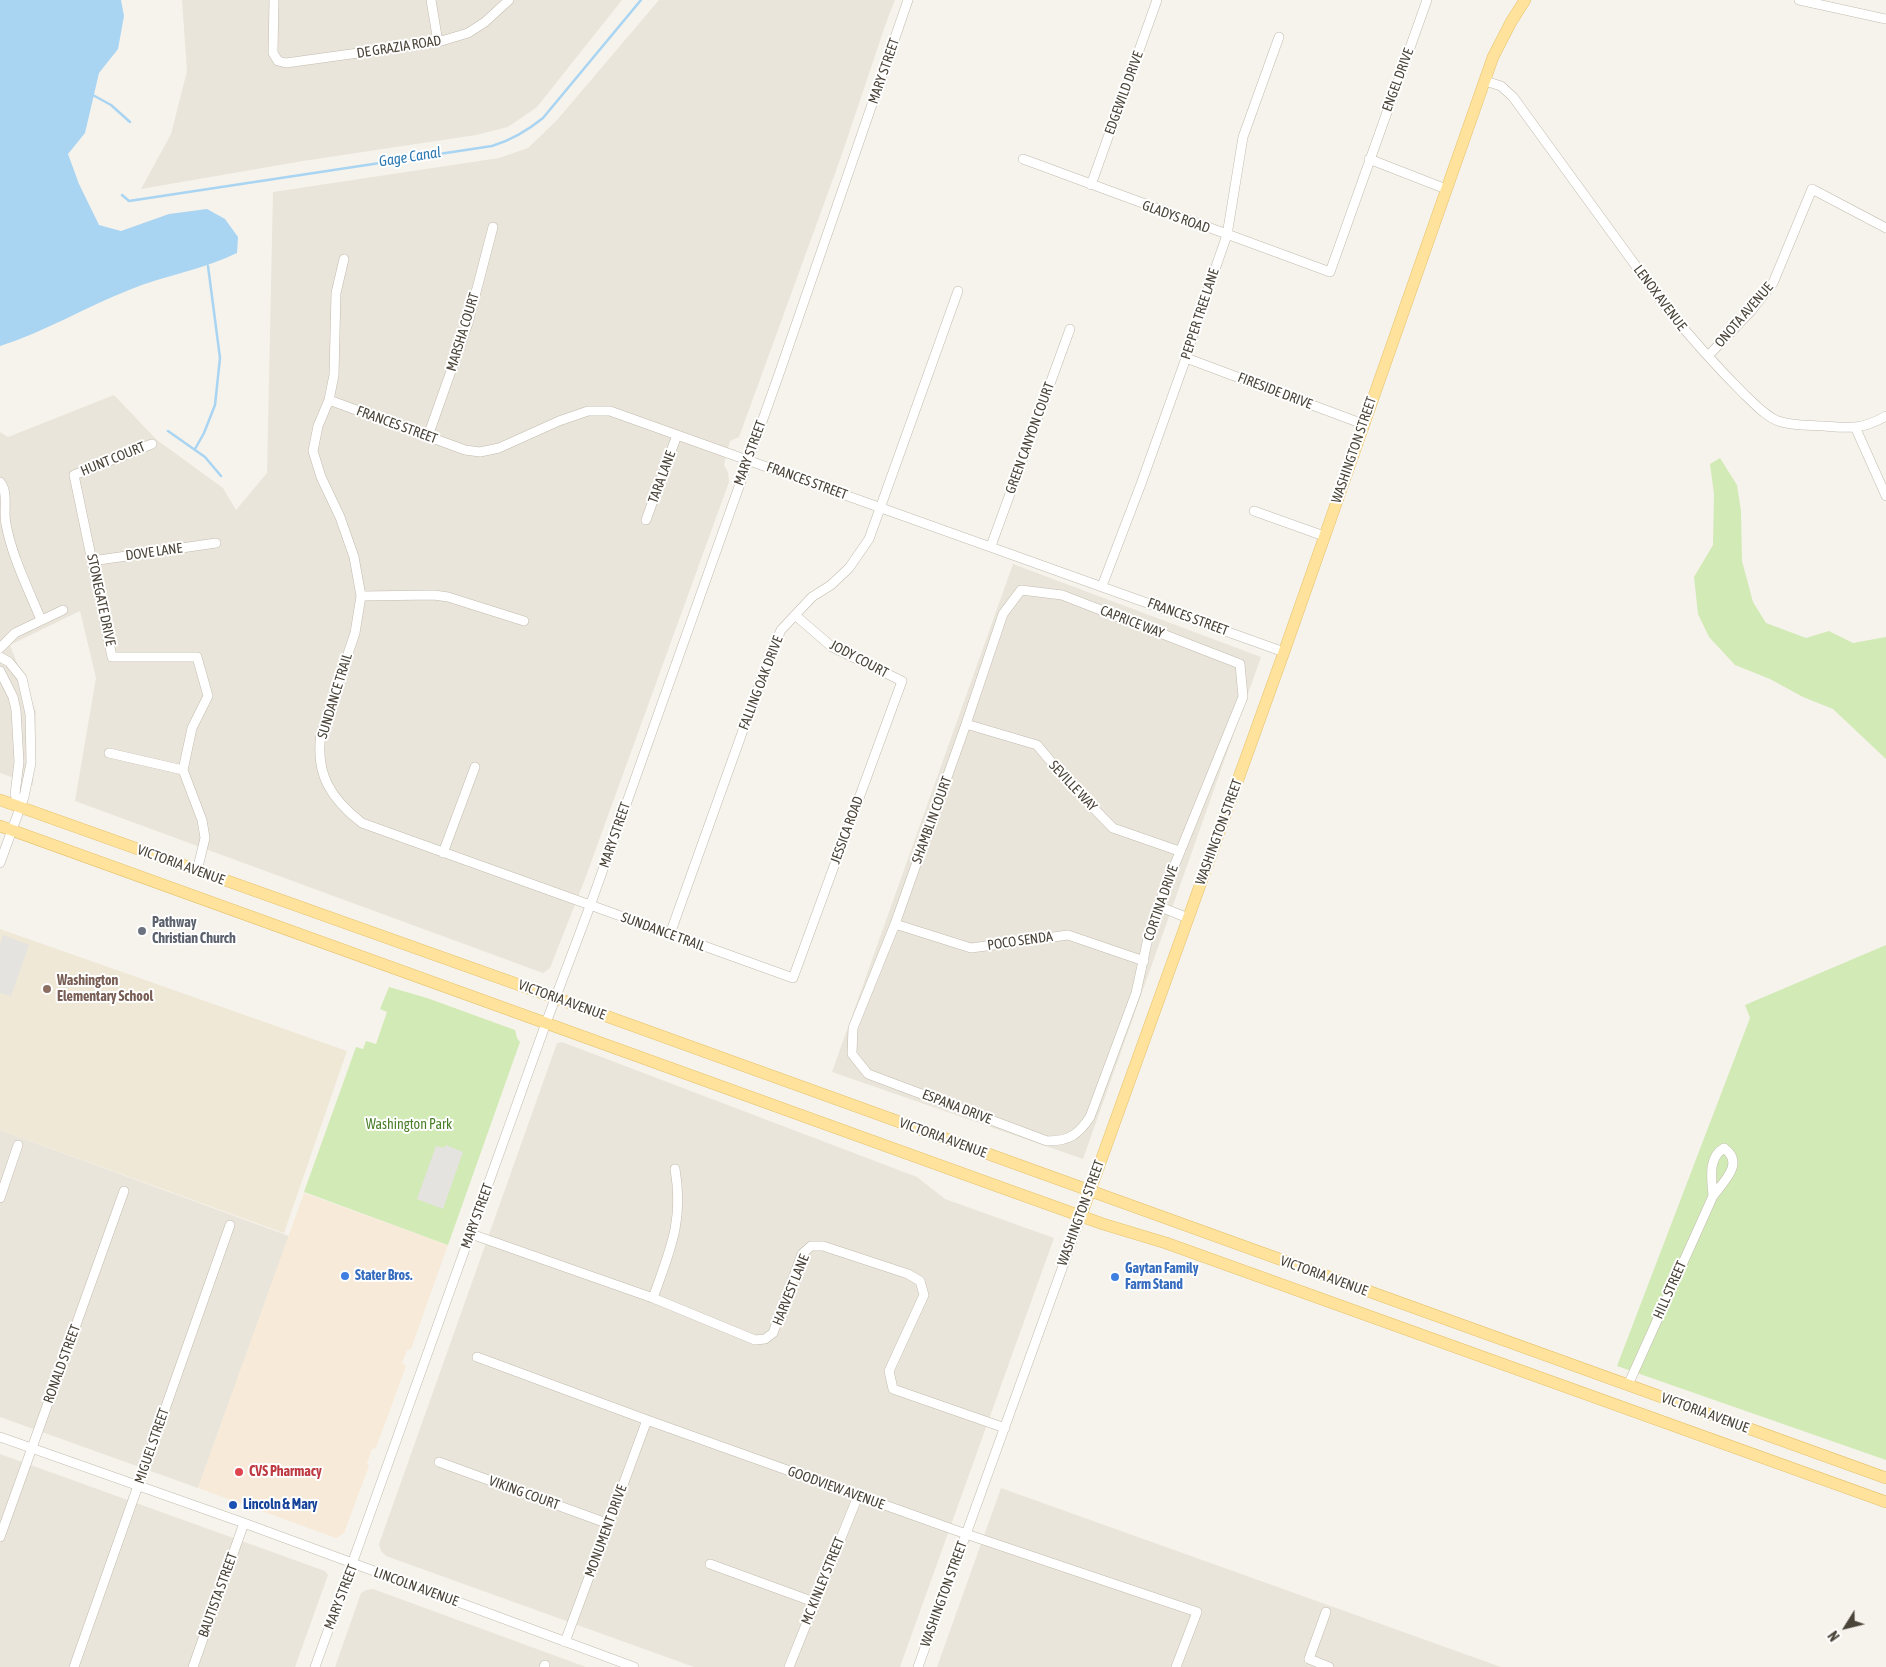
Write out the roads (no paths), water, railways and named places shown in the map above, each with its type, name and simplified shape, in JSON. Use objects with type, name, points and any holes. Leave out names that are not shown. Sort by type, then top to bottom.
[{"type":"main road","name":"WASHINGTON STREET","points":[[1081,1216],[1284,652],[1498,45],[1525,0]]},
{"type":"main road","name":"VICTORIA AVENUE","points":[[0,800],[1886,1478]]},
{"type":"main road","name":"VICTORIA AVENUE","points":[[0,826],[1081,1216],[1166,1243],[1886,1502]]},
{"type":"street","name":"DE GRAZIA ROAD","points":[[274,0],[273,53],[278,61],[286,63],[438,42],[468,33],[485,22],[509,0]]},
{"type":"street","points":[[431,0],[438,42]]},
{"type":"street","name":"MARY STREET","points":[[315,1667],[555,998],[590,906],[908,0]]},
{"type":"street","name":"EDGEWILD DRIVE","points":[[1090,185],[1157,0]]},
{"type":"street","name":"ENGEL DRIVE","points":[[1330,272],[1427,0]]},
{"type":"street","points":[[1799,0],[1886,19]]},
{"type":"street","name":"PEPPER TREE LANE","points":[[1102,586],[1186,358],[1226,236],[1243,137],[1279,37]]},
{"type":"street","name":"LENOX AVENUE","points":[[1485,81],[1501,86],[1513,96],[1665,306],[1708,356],[1754,404],[1768,415],[1789,423],[1856,429],[1874,423],[1886,416]]},
{"type":"street","name":"GLADYS ROAD","points":[[1023,159],[1226,236],[1330,272]]},
{"type":"street","points":[[1369,159],[1446,189]]},
{"type":"street","name":"ONOTA AVENUE","points":[[1708,356],[1773,283],[1812,189],[1886,228]]},
{"type":"street","name":"MARSHA COURT","points":[[428,436],[468,323],[493,227]]},
{"type":"street","name":"SUNDANCE TRAIL","points":[[344,259],[336,293],[334,374],[329,400],[318,426],[313,451],[321,477],[340,517],[354,557],[361,596],[355,633],[321,734],[319,751],[324,776],[332,793],[344,809],[362,823],[792,978]]},
{"type":"street","name":"FALLING OAK DRIVE","points":[[670,934],[771,652],[781,630],[812,597],[831,585],[849,568],[870,539],[958,291]]},
{"type":"street","name":"GREEN CANYON COURT","points":[[991,546],[1070,329]]},
{"type":"street","name":"FIRESIDE DRIVE","points":[[1186,358],[1364,424]]},
{"type":"street","name":"FRANCES STREET","points":[[329,400],[465,450],[480,452],[499,448],[559,421],[588,411],[610,411],[1284,652]]},
{"type":"street","points":[[1856,429],[1886,496]]},
{"type":"street","name":"TARA LANE","points":[[646,520],[677,435]]},
{"type":"street","name":"HUNT COURT","points":[[74,475],[152,444]]},
{"type":"street","name":"STONEGATE DRIVE","points":[[74,475],[112,657],[197,657],[208,696],[192,728],[183,770]]},
{"type":"street","points":[[0,482],[5,490],[5,518],[13,554],[41,620]]},
{"type":"street","points":[[1254,511],[1324,536]]},
{"type":"street","name":"DOVE LANE","points":[[92,561],[216,544]]},
{"type":"street","name":"CAPRICE WAY","points":[[1021,590],[1062,595],[1240,664]]},
{"type":"street","name":"SHAMBLIN COURT","points":[[852,1054],[853,1028],[895,924],[1003,614],[1021,590]]},
{"type":"street","points":[[361,596],[434,595],[448,597],[524,621]]},
{"type":"street","points":[[0,648],[15,633],[63,610]]},
{"type":"street","name":"JODY COURT","points":[[795,615],[832,647],[902,681]]},
{"type":"street","points":[[0,657],[8,662],[22,678],[30,714],[31,763],[29,781],[0,863]]},
{"type":"street","name":"CORTINA DRIVE","points":[[1071,1137],[1081,1130],[1090,1117],[1136,993],[1150,929],[1158,906],[1243,697],[1240,664]]},
{"type":"street","points":[[0,671],[14,697],[16,710],[19,762],[15,794],[19,807]]},
{"type":"street","name":"JESSICA ROAD","points":[[792,978],[902,681]]},
{"type":"street","name":"SEVILLE WAY","points":[[966,724],[1036,745],[1068,782],[1113,828],[1179,851]]},
{"type":"street","points":[[109,753],[183,770],[202,820],[205,838],[197,871]]},
{"type":"street","points":[[443,853],[475,767]]},
{"type":"street","points":[[1158,906],[1188,918]]},
{"type":"street","name":"POCO SENDA","points":[[895,924],[971,948],[1068,935],[1144,961]]},
{"type":"street","name":"ESPANA DRIVE","points":[[852,1054],[868,1074],[1047,1141],[1060,1141],[1071,1137]]},
{"type":"street","points":[[0,1198],[18,1145]]},
{"type":"street","name":"HILL STREET","points":[[1628,1385],[1712,1196],[1732,1169],[1734,1162],[1732,1156],[1724,1148],[1718,1151],[1714,1157],[1711,1173],[1712,1196]]},
{"type":"street","points":[[653,1298],[673,1242],[678,1216],[675,1169]]},
{"type":"street","name":"RONALD STREET","points":[[0,1536],[124,1191]]},
{"type":"street","name":"WASHINGTON STREET","points":[[918,1667],[1081,1216]]},
{"type":"street","name":"MIGUEL STREET","points":[[74,1667],[230,1225]]},
{"type":"street","name":"HARVEST LANE","points":[[471,1234],[653,1298],[756,1340],[765,1339],[774,1333],[802,1254],[811,1246],[823,1246],[908,1274],[920,1281],[924,1295],[889,1371],[893,1389],[1005,1428]]},
{"type":"street","name":"GOODVIEW AVENUE","points":[[477,1357],[858,1496],[1196,1612],[1176,1667]]},
{"type":"street","name":"MONUMENT DRIVE","points":[[565,1642],[647,1420]]},
{"type":"street","name":"LINCOLN AVENUE","points":[[0,1437],[244,1523],[634,1667]]},
{"type":"street","name":"VIKING COURT","points":[[438,1462],[609,1524]]},
{"type":"street","name":"MC KINLEY STREET","points":[[789,1667],[858,1496]]},
{"type":"street","name":"BAUTISTA STREET","points":[[193,1667],[244,1523]]},
{"type":"street","points":[[710,1564],[814,1602]]},
{"type":"street","points":[[1326,1612],[1309,1659],[1328,1667]]},
{"type":"water","points":[[0,0],[121,0],[124,16],[118,49],[99,73],[85,133],[68,154],[79,184],[99,225],[121,231],[169,214],[207,209],[225,219],[238,237],[237,253],[211,264],[129,290],[33,334],[0,346]]},
{"type":"waterway","name":"Gage Canal","points":[[122,195],[129,201],[499,144],[519,135],[543,118],[641,0]]},
{"type":"waterway","points":[[91,94],[111,105],[130,122]]},
{"type":"waterway","points":[[195,449],[204,433],[215,405],[220,358],[208,266]]},
{"type":"waterway","points":[[168,431],[205,457],[221,476]]},
{"type":"place","name":"Pathway Christian Church","points":[[142,931]]},
{"type":"place","name":"Washington Elementary School","points":[[47,989]]},
{"type":"place","name":"Stater Bros.","points":[[345,1276]]},
{"type":"place","name":"Gaytan Family Farm Stand","points":[[1115,1277]]},
{"type":"place","name":"CVS Pharmacy","points":[[239,1472]]},
{"type":"place","name":"Lincoln & Mary","points":[[233,1505]]},
{"type":"park label","name":"Washington Park","points":[[409,1125]]}]
